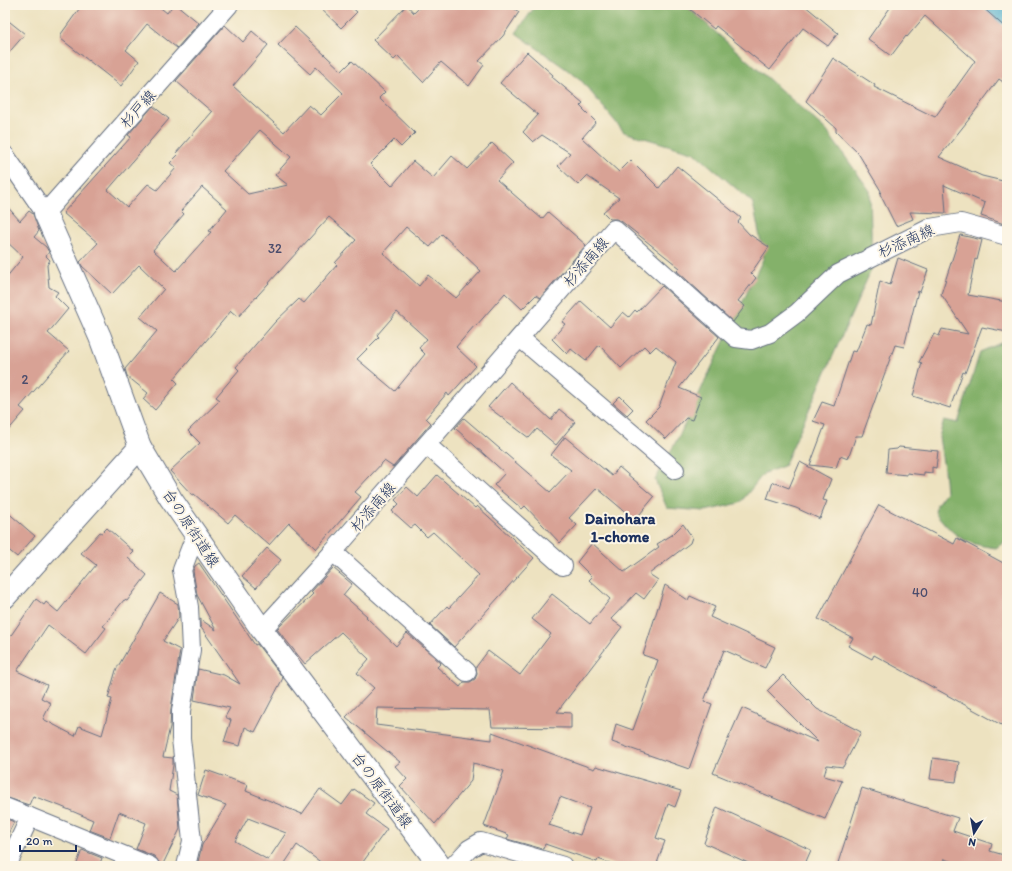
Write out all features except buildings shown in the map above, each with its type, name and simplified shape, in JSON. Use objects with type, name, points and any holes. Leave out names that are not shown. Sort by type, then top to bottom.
[{"type":"street","name":"杉戸線","points":[[45,213],[229,5]]},
{"type":"street","name":"台の原街道線","points":[[5,155],[45,213],[100,337],[140,447],[195,536],[262,630],[440,866]]},
{"type":"street","name":"杉添南線","points":[[262,630],[334,552],[614,229],[736,338],[751,340],[770,333],[797,313],[838,274],[930,228],[961,223],[1007,236]]},
{"type":"street","points":[[520,338],[675,470]]},
{"type":"street","points":[[427,445],[563,566]]},
{"type":"street","points":[[5,597],[140,447]]},
{"type":"street","points":[[186,866],[192,841],[181,738],[181,711],[191,650],[189,607],[182,570],[195,536]]},
{"type":"street","points":[[334,552],[467,672]]},
{"type":"street","points":[[5,807],[150,866]]},
{"type":"street","points":[[7,866],[30,817]]},
{"type":"street","points":[[453,866],[469,849],[481,842],[563,866]]},
{"type":"green space","points":[[536,5],[685,5],[826,130],[870,191],[872,268],[784,466],[764,473],[740,503],[705,511],[667,508],[655,480],[680,434],[764,257],[753,203],[695,153],[624,132],[580,79],[516,33]]},
{"type":"green space","points":[[1003,342],[1007,343],[1007,540],[996,548],[976,544],[961,538],[948,528],[935,512],[937,504],[946,492],[939,437],[944,420],[958,423],[980,352]]},
{"type":"waterway","points":[[1003,5],[1007,8]]},
{"type":"district","name":"Dainohara 1-chome","points":[[620,527]]}]
